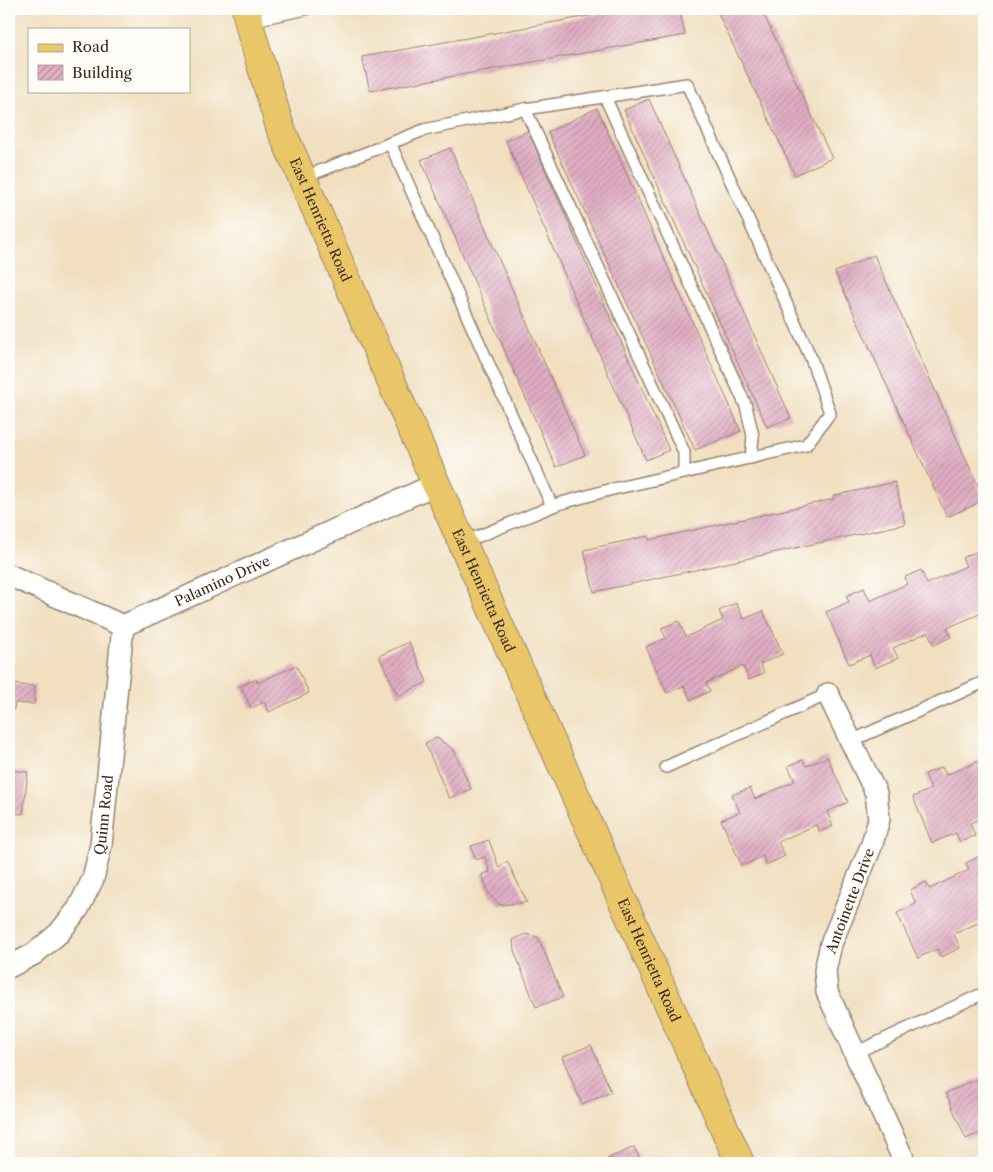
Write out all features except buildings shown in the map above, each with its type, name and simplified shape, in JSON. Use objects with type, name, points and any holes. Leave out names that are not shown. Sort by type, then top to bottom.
[{"type":"main road","name":"East Henrietta Road","points":[[248,15],[252,35],[280,127],[462,543],[740,1163]]},
{"type":"street","name":"Palamino Drive","points":[[123,626],[436,484]]},
{"type":"street","points":[[9,575],[123,626]]},
{"type":"street","name":"Quinn Road","points":[[9,966],[34,954],[59,933],[78,909],[93,879],[101,845],[123,626]]},
{"type":"street","name":"Antoinette Drive","points":[[828,694],[876,793],[878,818],[872,844],[831,944],[825,971],[827,992],[905,1163]]},
{"type":"lane","points":[[248,15],[306,9]]},
{"type":"lane","points":[[302,178],[424,130],[525,109],[687,84],[811,358],[830,413],[806,445],[609,490],[552,506],[462,543]]},
{"type":"lane","points":[[605,97],[746,406],[753,436],[751,458]]},
{"type":"lane","points":[[525,109],[684,452],[684,473]]},
{"type":"lane","points":[[390,143],[552,506]]},
{"type":"lane","points":[[851,741],[984,682]]},
{"type":"lane","points":[[666,767],[828,694]]},
{"type":"lane","points":[[855,1053],[984,993]]}]
